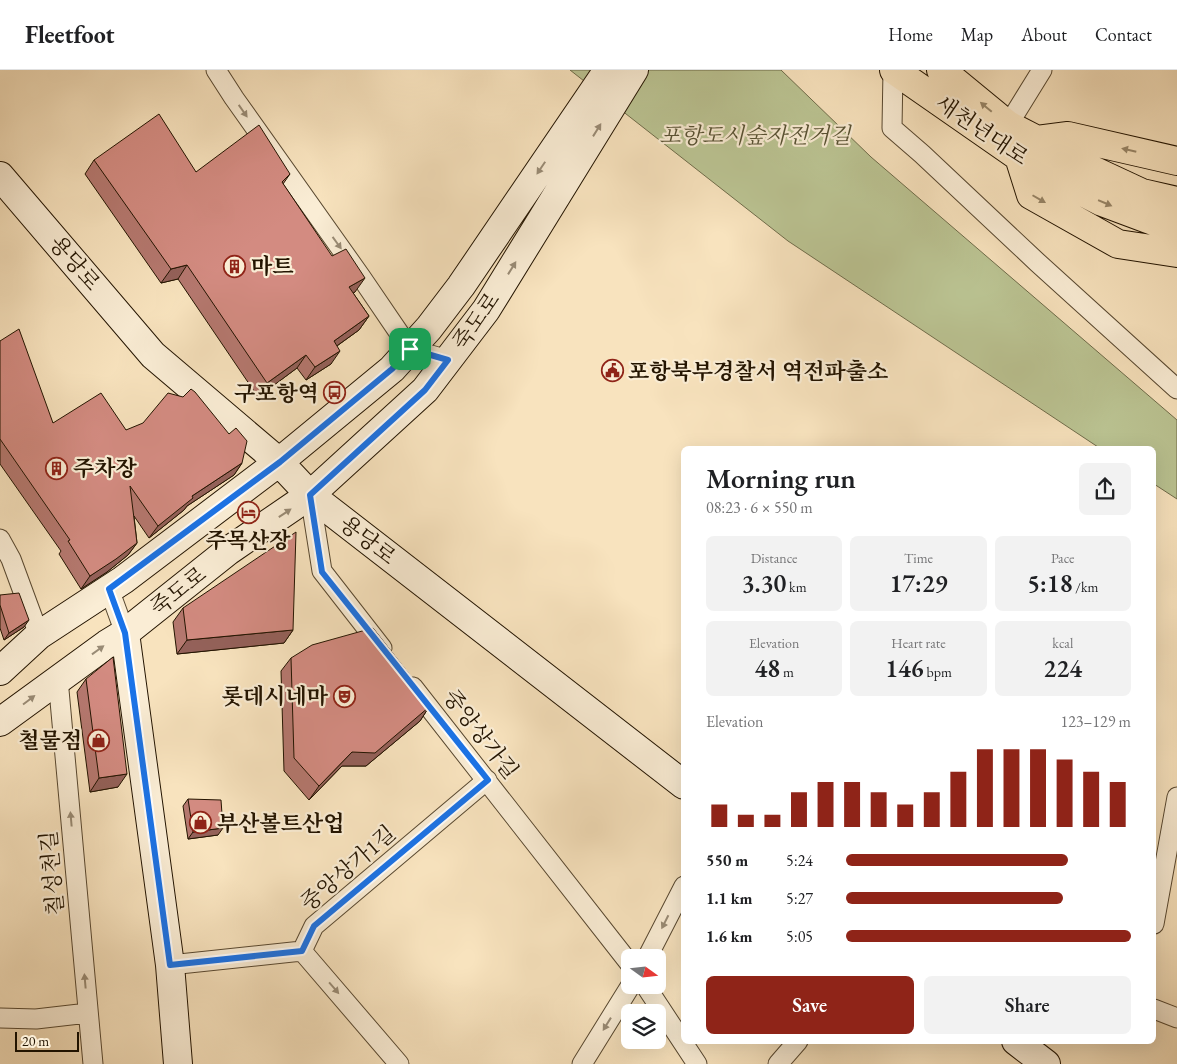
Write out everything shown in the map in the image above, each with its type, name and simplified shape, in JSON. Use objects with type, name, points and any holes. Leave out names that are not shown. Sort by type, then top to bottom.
[{"type":"main road","name":"죽도로","points":[[0,671],[39,636],[109,589],[280,462],[392,369],[429,328],[461,286],[608,70]]},
{"type":"main road","name":"죽도로","points":[[0,722],[125,633],[228,551],[310,495],[425,390],[486,310],[634,70]]},
{"type":"main road","name":"새천년대로","points":[[893,70],[1040,156]]},
{"type":"main road","name":"새천년대로","points":[[941,70],[1008,125],[1040,156]]},
{"type":"main road","points":[[1177,161],[1068,136],[1040,156],[1031,195],[1118,244],[1177,253]]},
{"type":"main road","points":[[1040,156],[1142,194],[1177,202]]},
{"type":"main road","points":[[1040,156],[1102,202],[1177,230]]},
{"type":"main road","name":"용당로","points":[[0,176],[153,355],[280,462],[310,495],[681,783]]},
{"type":"main road","points":[[125,633],[170,965],[178,1064]]},
{"type":"main road","points":[[1020,1044],[1041,1062]]},
{"type":"street","points":[[216,70],[410,349],[448,360]]},
{"type":"street","points":[[893,70],[892,128],[1177,389]]},
{"type":"street","points":[[1008,125],[1042,70]]},
{"type":"street","name":"중앙상가길","points":[[310,495],[322,572],[488,780],[621,952]]},
{"type":"street","points":[[0,539],[11,559],[39,636]]},
{"type":"street","points":[[109,589],[125,633]]},
{"type":"street","name":"칠성천길","points":[[58,679],[93,1064]]},
{"type":"street","name":"중앙상가1길","points":[[302,951],[314,926],[488,780]]},
{"type":"street","points":[[1156,913],[1177,797]]},
{"type":"street","points":[[652,949],[681,892]]},
{"type":"street","points":[[170,965],[302,951],[399,1064]]},
{"type":"street","points":[[582,1064],[625,994]]},
{"type":"street","points":[[651,994],[681,1040]]},
{"type":"street","points":[[1156,1010],[1177,1018]]},
{"type":"street","points":[[0,1018],[36,1019],[88,1013]]},
{"type":"street","points":[[684,1044],[697,1064]]},
{"type":"street","points":[[778,1064],[795,1044]]},
{"type":"green space","name":"포항도시숲자전거길","points":[[570,70],[781,70],[871,157],[1177,420],[1177,499],[1156,485],[1156,446],[1096,446],[788,241]]},
{"type":"building","name":"마트","points":[[159,114],[196,172],[259,125],[290,174],[282,182],[332,256],[346,249],[365,278],[349,287],[369,316],[334,341],[340,351],[315,367],[306,355],[267,383],[187,265],[171,269],[94,160]]},
{"type":"building","points":[[19,329],[53,423],[101,393],[126,430],[143,423],[168,393],[183,397],[191,389],[229,434],[236,428],[247,441],[242,463],[192,496],[193,498],[158,526],[130,486],[137,543],[90,576],[68,541],[70,540],[0,439],[0,341]]},
{"type":"building","points":[[296,532],[293,630],[187,640],[183,608]]},
{"type":"building","points":[[19,593],[29,620],[9,633],[0,605],[0,595]]},
{"type":"building","name":"롯데시네마","points":[[373,628],[409,674],[429,707],[375,753],[352,752],[319,786],[294,758],[291,658],[312,645]]},
{"type":"building","points":[[113,657],[127,774],[99,778],[86,679]]},
{"type":"building","points":[[188,799],[221,800],[223,828],[193,832]]},
{"type":"place","name":"마트","points":[[235,266]]},
{"type":"place","name":"포항북부경찰서 역전파출소","points":[[612,371]]},
{"type":"place","name":"구포항역","points":[[335,393]]},
{"type":"place","name":"주차장","points":[[57,468]]},
{"type":"place","name":"주목산장","points":[[248,512]]},
{"type":"place","name":"롯데시네마","points":[[344,696]]},
{"type":"place","name":"철물점","points":[[98,740]]},
{"type":"place","name":"부산볼트산업","points":[[201,823]]},
{"type":"route","points":[[410,349],[448,360],[425,390],[310,495],[322,572],[488,780],[314,926],[302,951],[170,965],[125,633],[109,589],[280,462],[392,369],[410,349]]}]
